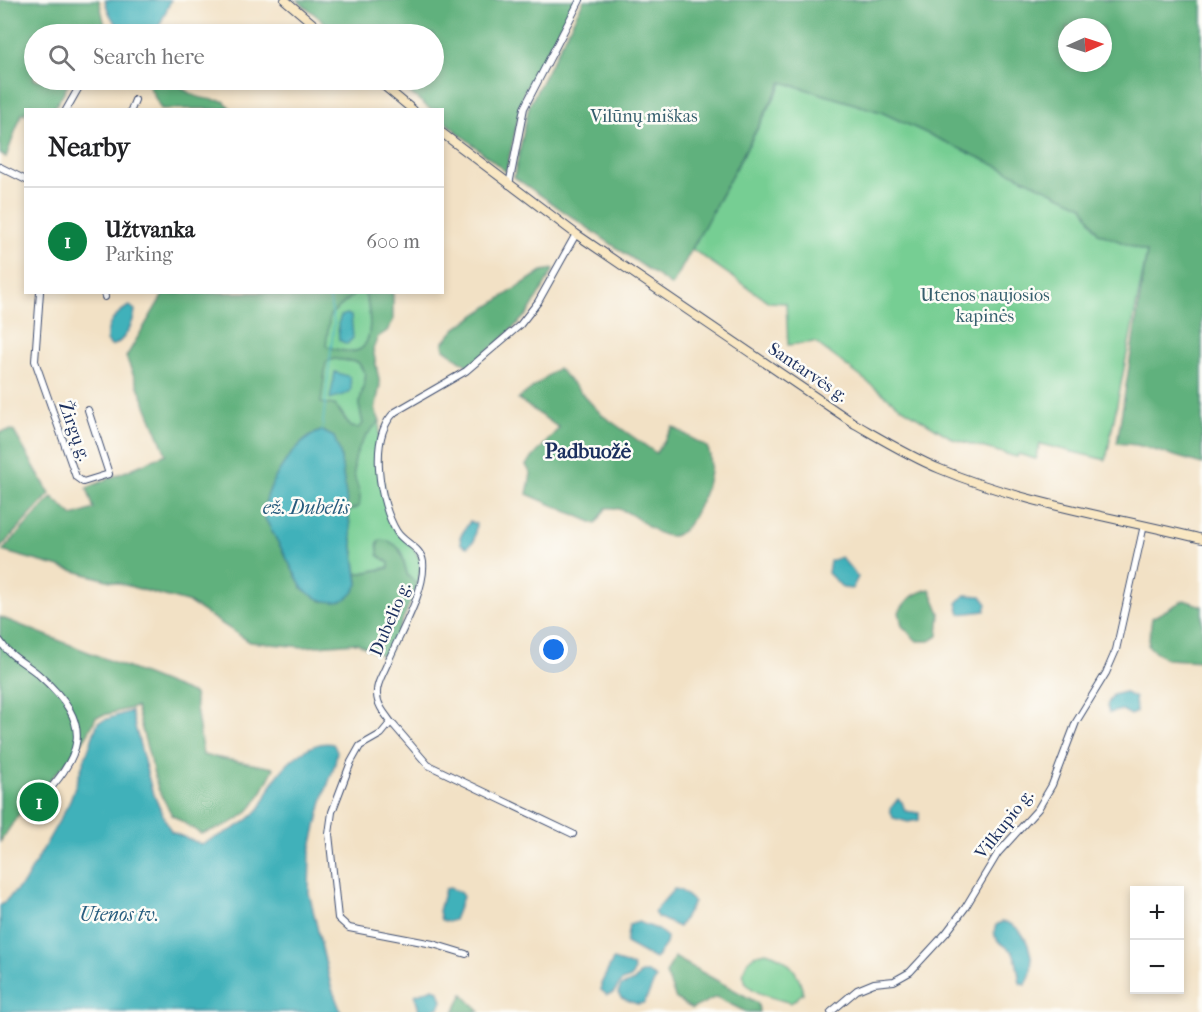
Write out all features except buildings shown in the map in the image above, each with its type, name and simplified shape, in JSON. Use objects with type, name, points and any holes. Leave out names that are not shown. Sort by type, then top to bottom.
[{"type":"main road","points":[[285,0],[313,24]]},
{"type":"main road","points":[[389,90],[411,108]]},
{"type":"main road","name":"Santarvės g.","points":[[444,135],[509,186],[576,234],[855,424],[921,460],[955,475],[1018,494],[1202,539]]},
{"type":"street","points":[[509,186],[524,108],[580,0]]},
{"type":"street","points":[[67,108],[77,90]]},
{"type":"street","points":[[132,108],[135,100]]},
{"type":"street","points":[[0,167],[24,179]]},
{"type":"street","name":"Dubelio g.","points":[[573,834],[428,765],[391,723],[379,704],[378,685],[422,581],[423,560],[419,551],[398,533],[382,493],[379,461],[383,428],[387,420],[395,412],[466,370],[520,326],[538,302],[576,234]]},
{"type":"street","name":"Žirgų g.","points":[[40,294],[35,361],[76,477],[83,482],[110,474],[88,410]]},
{"type":"street","name":"Vilkupio g.","points":[[831,1012],[857,990],[874,983],[894,981],[910,972],[946,933],[965,908],[998,853],[1038,809],[1052,785],[1076,722],[1106,674],[1116,650],[1144,525]]},
{"type":"street","points":[[0,641],[6,650],[36,672],[66,702],[73,713],[77,728],[69,767],[34,807]]},
{"type":"street","points":[[391,723],[381,734],[360,746],[351,762],[332,812],[329,834],[338,918],[349,928],[433,944],[466,954]]},
{"type":"green space","points":[[0,0],[99,0],[105,24],[24,24],[24,90],[65,90],[55,108],[24,108],[24,114],[22,113],[6,157],[0,153]]},
{"type":"green space","points":[[297,0],[576,0],[524,92],[506,172],[444,121],[444,108],[429,108],[406,90],[444,90],[444,24],[327,24]]},
{"type":"green space","name":"Vilūnų miškas","points":[[584,0],[1202,0],[1202,464],[1137,445],[1117,443],[1147,252],[1098,233],[1083,206],[881,112],[782,82],[672,286],[514,177],[529,106]]},
{"type":"green space","name":"Utenos naujosios kapinės","points":[[783,82],[881,112],[1000,167],[1083,206],[1098,233],[1147,252],[1106,460],[1040,444],[1036,459],[1018,454],[1017,457],[953,439],[899,406],[815,342],[788,345],[786,303],[769,302],[692,249]]},
{"type":"green space","points":[[151,90],[185,90],[202,98],[224,101],[230,108],[160,108]]},
{"type":"green space","points":[[554,269],[528,313],[501,340],[468,366],[444,349],[443,343],[456,328],[542,271]]},
{"type":"green space","points":[[163,294],[355,294],[330,315],[326,346],[351,351],[359,350],[364,345],[369,331],[368,306],[364,294],[393,294],[393,321],[387,331],[378,337],[373,349],[380,385],[375,410],[380,421],[363,440],[354,462],[355,479],[360,496],[358,507],[348,511],[340,453],[334,437],[322,431],[301,443],[291,454],[274,480],[265,507],[265,518],[303,589],[322,601],[341,601],[358,584],[357,574],[389,568],[389,563],[378,555],[378,542],[382,540],[389,542],[398,548],[408,576],[418,585],[386,658],[357,643],[303,647],[250,642],[190,603],[2,551],[52,497],[73,516],[94,509],[87,488],[166,454],[126,357]],"holes":[[[334,359],[358,362],[366,375],[359,405],[363,424],[358,428],[351,427],[335,405],[321,403],[326,362]]]},
{"type":"green space","points":[[355,294],[364,294],[370,323],[367,339],[359,350],[325,347],[330,315]]},
{"type":"green space","points":[[334,359],[358,362],[366,375],[359,405],[363,424],[358,428],[351,427],[339,409],[321,404],[326,362]]},
{"type":"green space","points":[[558,368],[602,415],[656,453],[673,427],[707,447],[710,473],[706,488],[693,517],[682,532],[670,536],[659,533],[621,510],[606,508],[596,524],[527,494],[531,474],[526,465],[559,428],[518,399]]},
{"type":"green space","points":[[380,421],[378,453],[391,525],[415,550],[421,562],[418,585],[408,577],[401,550],[389,541],[378,542],[377,549],[383,559],[389,563],[389,567],[357,574],[348,511],[358,507],[354,474],[355,458],[364,438]]},
{"type":"green space","points":[[13,430],[50,494],[0,548],[0,432]]},
{"type":"green space","points":[[930,589],[940,613],[938,636],[930,641],[917,641],[902,626],[899,612],[912,597]]},
{"type":"green space","points":[[1184,600],[1202,606],[1202,661],[1166,659],[1148,646],[1152,618]]},
{"type":"green space","points":[[0,617],[194,694],[203,755],[274,768],[254,804],[230,824],[201,834],[172,815],[158,789],[136,707],[96,717],[76,751],[26,805],[0,842]]},
{"type":"green space","points":[[766,952],[786,962],[799,978],[803,993],[791,1003],[767,996],[751,988],[743,976],[745,967],[753,956]]},
{"type":"green space","points":[[674,957],[758,1003],[759,1012],[746,1012],[716,997],[692,1009],[676,999],[666,974]]},
{"type":"green space","points":[[463,994],[480,1012],[454,1012]]},
{"type":"water","points":[[105,0],[171,0],[160,24],[116,24]]},
{"type":"water","points":[[130,306],[135,310],[133,321],[124,337],[111,346],[107,341],[110,325],[116,316]]},
{"type":"water","points":[[347,314],[351,316],[353,338],[347,344],[339,340],[338,324],[341,316]]},
{"type":"water","points":[[335,372],[350,377],[351,389],[349,393],[330,399]]},
{"type":"water","name":"ež. Dubelis","points":[[322,431],[334,437],[340,453],[358,584],[347,598],[333,602],[318,598],[303,589],[265,518],[268,494],[282,467],[301,443]]},
{"type":"water","points":[[470,521],[476,524],[474,541],[467,547],[461,544],[460,537]]},
{"type":"water","points":[[841,557],[858,577],[852,589],[843,588],[828,573],[830,561]]},
{"type":"water","points":[[965,595],[981,596],[987,604],[985,611],[960,614],[957,603]]},
{"type":"water","points":[[1124,692],[1135,698],[1136,712],[1131,715],[1122,710],[1109,713],[1107,705],[1113,695]]},
{"type":"water","name":"Utenos tv.","points":[[131,711],[152,791],[171,832],[201,844],[231,830],[252,816],[261,806],[281,771],[294,758],[317,745],[333,744],[337,751],[335,764],[322,801],[310,852],[309,893],[331,986],[341,1012],[0,1012],[0,906],[24,883],[69,803],[98,722]]},
{"type":"water","points":[[898,799],[902,802],[905,811],[919,813],[919,820],[908,822],[893,818],[890,809]]},
{"type":"water","points":[[450,888],[461,893],[463,897],[454,920],[448,922],[441,920],[439,911],[445,889]]},
{"type":"water","points":[[674,889],[680,890],[694,902],[679,927],[657,917],[654,912]]},
{"type":"water","points":[[638,922],[657,929],[667,937],[666,944],[655,959],[626,943],[629,925]]},
{"type":"water","points":[[1002,922],[1011,924],[1019,930],[1029,948],[1031,968],[1025,985],[1020,983],[1014,955],[995,936],[996,925]]},
{"type":"water","points":[[613,960],[633,966],[634,971],[631,978],[622,981],[613,993],[607,995],[601,990],[601,984]]},
{"type":"water","points":[[641,973],[648,973],[656,978],[644,1003],[637,1004],[621,998],[618,993],[621,986],[634,981]]},
{"type":"water","points":[[433,988],[439,991],[442,1001],[439,1008],[419,1011],[415,995]]},
{"type":"waterway","points":[[322,431],[334,323],[329,295]]},
{"type":"place","name":"Užtvanka","points":[[39,802]]},
{"type":"district","name":"Padbuožė","points":[[588,451]]}]
